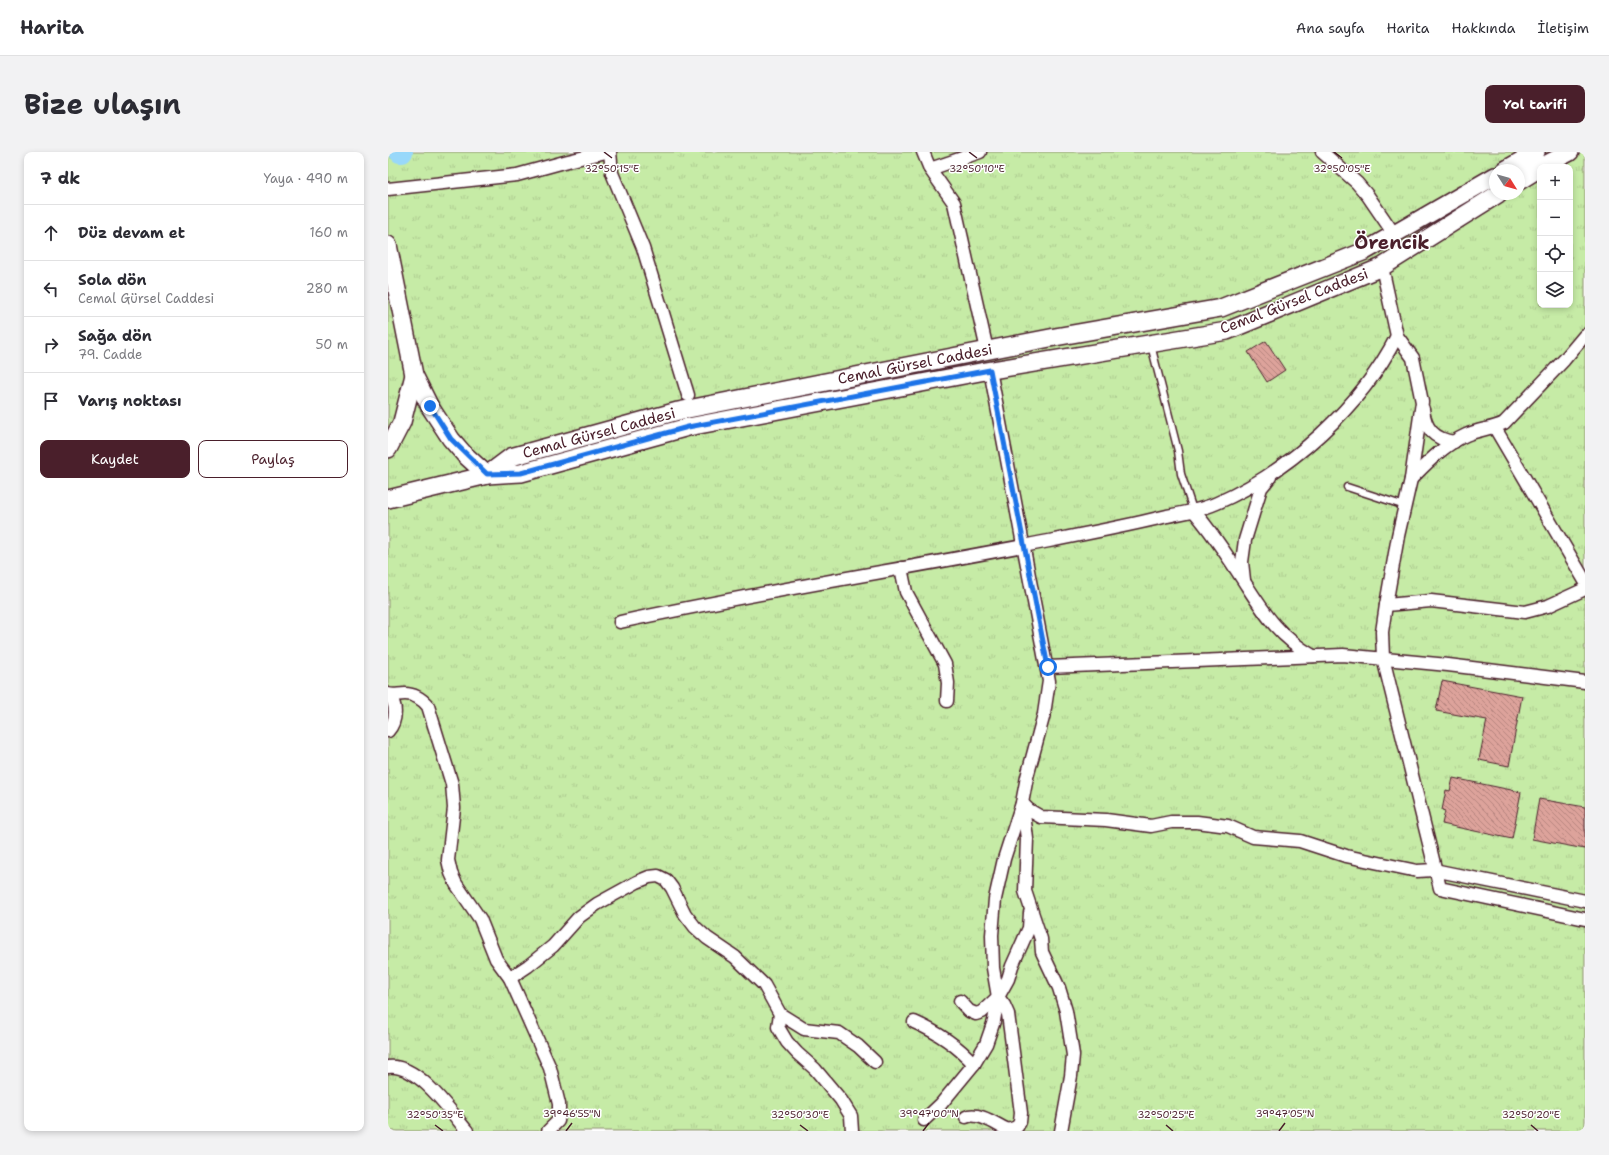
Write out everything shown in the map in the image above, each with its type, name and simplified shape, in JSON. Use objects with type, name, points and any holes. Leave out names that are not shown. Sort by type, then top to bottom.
[{"type":"street","points":[[388,189],[517,175],[568,160],[606,152]]},
{"type":"street","points":[[610,152],[612,173],[643,248],[688,395]]},
{"type":"street","points":[[923,152],[930,169],[954,203],[987,350]]},
{"type":"street","points":[[930,169],[980,152]]},
{"type":"street","points":[[1322,152],[1357,183],[1368,196],[1394,234]]},
{"type":"street","points":[[1515,164],[1536,152]]},
{"type":"street","points":[[1547,164],[1570,152]]},
{"type":"street","points":[[1525,177],[1537,170]]},
{"type":"street","name":"Cemal Gürsel Caddesi","points":[[487,474],[511,457],[678,411],[987,350],[1221,308],[1365,251],[1489,179]]},
{"type":"street","name":"Cemal Gürsel Caddesi","points":[[487,474],[521,473],[688,427],[990,370],[1227,331],[1382,267],[1489,200]]},
{"type":"street","points":[[388,245],[414,375],[430,406],[451,439],[487,474]]},
{"type":"street","points":[[1382,267],[1398,336],[1414,358],[1424,416],[1432,433],[1442,440],[1454,442]]},
{"type":"street","points":[[1411,479],[1444,448],[1467,434],[1495,428],[1504,423],[1564,360],[1585,335]]},
{"type":"street","points":[[1245,582],[1242,562],[1245,540],[1261,488],[1274,473],[1325,430],[1349,406],[1389,353],[1398,336]]},
{"type":"street","points":[[924,1120],[941,1104],[974,1064],[986,1044],[994,1021],[998,997],[993,968],[992,935],[994,899],[1004,859],[1022,803],[1027,777],[1044,714],[1050,681],[990,370]]},
{"type":"street","points":[[388,449],[402,422],[414,375]]},
{"type":"street","points":[[1422,402],[1411,479],[1398,536],[1386,605],[1382,632],[1382,658],[1434,870],[1440,888],[1585,919]]},
{"type":"street","points":[[1495,428],[1585,581]]},
{"type":"street","points":[[620,622],[706,604],[1024,546],[1145,522],[1215,504],[1274,473]]},
{"type":"street","points":[[388,499],[487,474]]},
{"type":"street","points":[[1193,510],[1223,548],[1256,602],[1275,626],[1296,646],[1313,656]]},
{"type":"street","points":[[901,568],[906,592],[946,664],[948,683],[947,701]]},
{"type":"street","points":[[1386,605],[1431,601],[1525,612],[1548,606],[1585,589]]},
{"type":"street","points":[[1048,667],[1343,655],[1448,665],[1585,682]]},
{"type":"street","points":[[388,694],[393,700],[395,706],[394,718],[388,731]]},
{"type":"street","points":[[388,694],[414,695],[421,698],[428,706],[452,784],[454,808],[448,860],[451,873],[456,884],[480,919],[496,959],[510,978],[550,1068],[559,1104],[559,1114],[558,1121],[548,1131]]},
{"type":"street","points":[[1022,803],[1029,810],[1042,817],[1106,820],[1151,826],[1171,822],[1205,823],[1228,826],[1253,837],[1300,841],[1346,856],[1417,871],[1434,870],[1585,901]]},
{"type":"street","points":[[1022,803],[1026,839],[1025,891],[1041,939],[1042,952],[1059,988],[1071,1034],[1073,1055],[1071,1076],[1061,1131]]},
{"type":"street","points":[[510,978],[553,946],[579,917],[596,904],[649,876],[658,876],[666,880],[672,888],[685,914],[695,927],[706,938],[735,957],[764,985],[780,1014],[804,1029],[839,1033],[858,1046],[875,1062]]},
{"type":"street","points":[[960,1001],[969,1011],[976,1014],[982,1012],[998,997],[1008,979],[1012,966],[1030,928],[1030,907]]},
{"type":"street","points":[[966,1117],[970,1115],[990,1120],[1008,1130],[1017,1127],[1020,1122],[1021,1113],[1008,1014],[998,997]]},
{"type":"street","points":[[780,1014],[778,1027],[787,1042],[815,1069],[841,1100],[851,1116],[852,1131]]},
{"type":"street","points":[[914,1022],[941,1035],[966,1054],[974,1064]]},
{"type":"street","points":[[388,1067],[394,1066],[406,1070],[419,1078],[446,1105],[467,1131]]},
{"type":"lane","points":[[1151,343],[1178,451],[1181,474],[1193,510]]},
{"type":"lane","points":[[1347,487],[1405,506]]},
{"type":"green space","points":[[388,152],[1585,152],[1585,1131],[388,1131]]},
{"type":"building","points":[[1266,341],[1285,370],[1267,382],[1248,352]]},
{"type":"building","points":[[1442,681],[1522,696],[1509,766],[1479,760],[1487,720],[1436,711]]},
{"type":"building","points":[[1453,778],[1521,792],[1512,839],[1442,824],[1445,811],[1442,810],[1446,790],[1450,791]]},
{"type":"building","points":[[1539,799],[1585,807],[1585,849],[1532,839]]},
{"type":"district","name":"Örencik","points":[[1392,242]]},
{"type":"route","points":[[430,406],[451,439],[464,454],[487,474],[521,473],[688,427],[990,370],[1048,667]]}]
